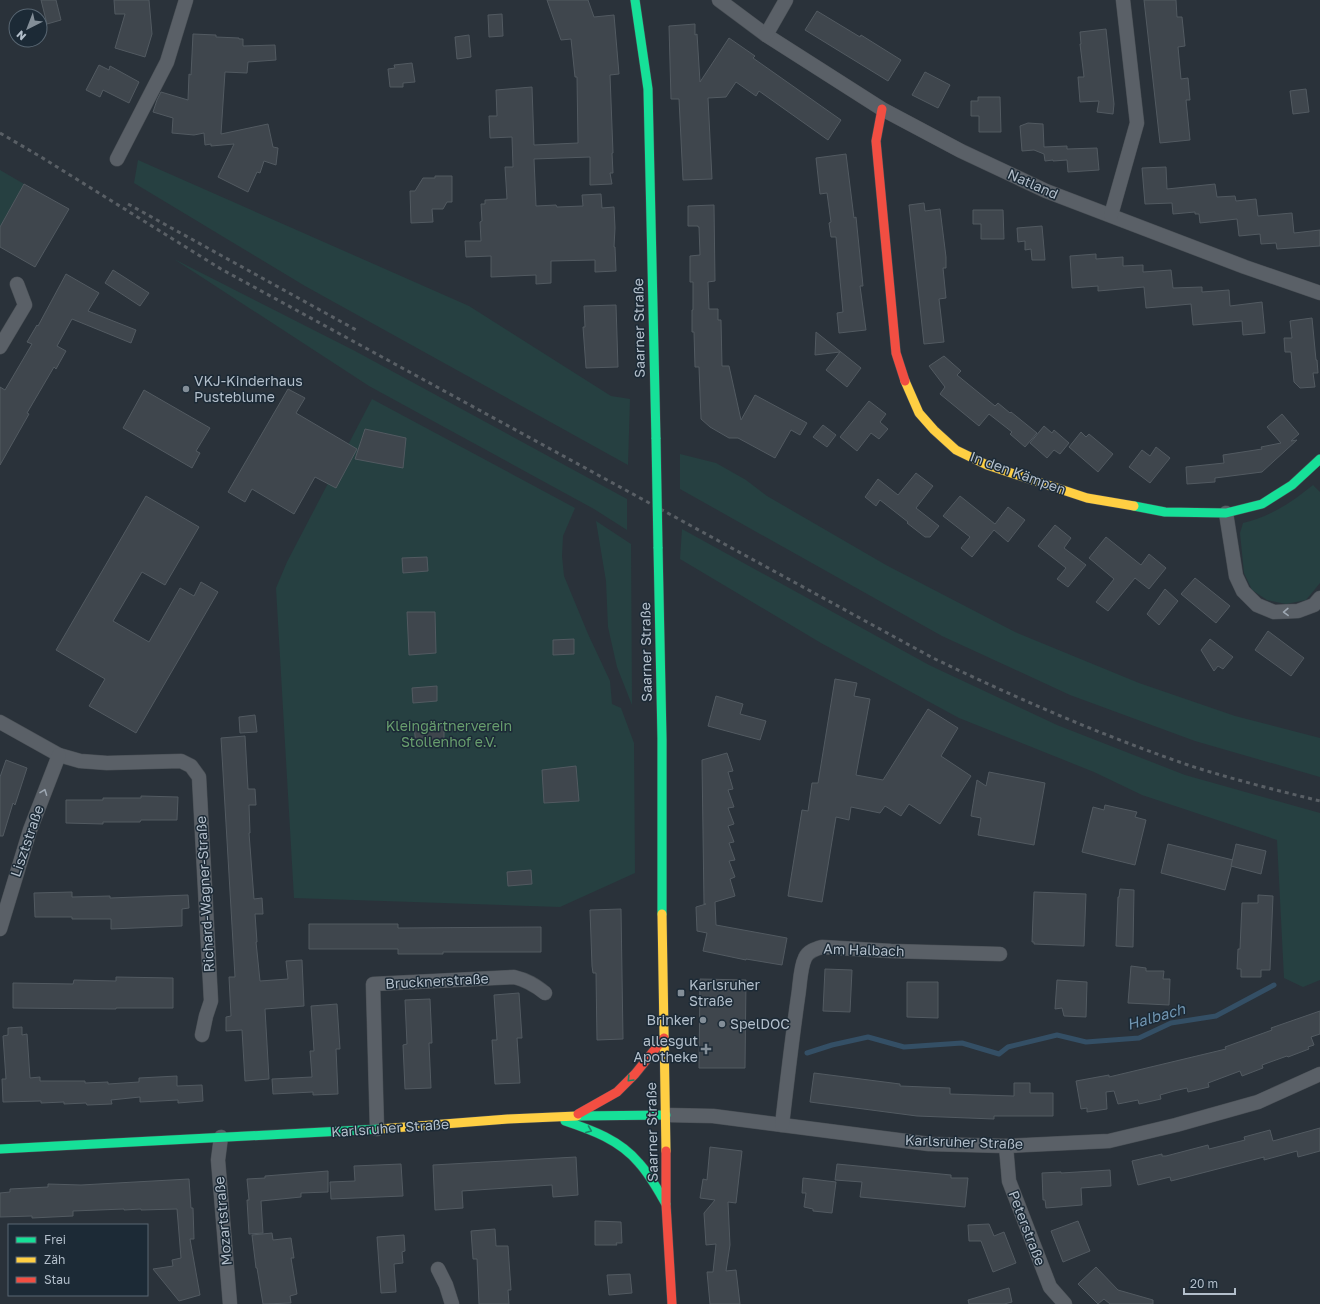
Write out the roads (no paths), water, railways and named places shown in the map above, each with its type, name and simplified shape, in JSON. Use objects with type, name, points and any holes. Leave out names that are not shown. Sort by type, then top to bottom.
[{"type":"main road","name":"Saarner Straße","points":[[635,0],[648,89],[662,739],[661,882],[666,1115],[666,1204],[672,1304]]},
{"type":"main road","name":"In den Kämpen","points":[[882,109],[876,141],[896,353],[905,382],[919,413],[934,430],[956,450],[987,465],[1087,498],[1165,512],[1226,513],[1262,504],[1292,485],[1320,459]]},
{"type":"main road","points":[[575,1116],[617,1092],[635,1074],[664,1038]]},
{"type":"main road","name":"Karlsruher Straße","points":[[0,1149],[377,1129],[508,1119],[575,1116],[666,1115]]},
{"type":"main road","points":[[552,1118],[589,1129],[613,1141],[629,1152],[645,1171],[666,1204]]},
{"type":"street","points":[[117,159],[167,62],[186,0]]},
{"type":"street","name":"Natland","points":[[719,0],[766,35],[882,109],[961,152],[1046,191],[1245,267],[1320,293]]},
{"type":"street","points":[[766,35],[786,0]]},
{"type":"street","points":[[1111,216],[1137,123],[1123,0]]},
{"type":"street","points":[[0,347],[25,304],[17,284]]},
{"type":"street","points":[[1226,513],[1236,576],[1243,591],[1258,605],[1274,612],[1298,612],[1314,606],[1320,598]]},
{"type":"street","points":[[0,722],[59,755]]},
{"type":"street","name":"Richard-Wagner-Straße","points":[[59,755],[80,761],[106,763],[181,761],[191,766],[199,777],[211,1001],[202,1035]]},
{"type":"street","name":"Lisztstraße","points":[[0,929],[30,830],[59,755]]},
{"type":"street","name":"Am Halbach","points":[[782,1125],[800,986],[805,959],[809,952],[815,948],[822,947],[892,951],[1000,954]]},
{"type":"street","name":"Brucknerstraße","points":[[377,1129],[373,984],[514,977],[535,985],[545,993]]},
{"type":"street","name":"Karlsruher Straße","points":[[666,1115],[713,1116],[929,1144],[1006,1146],[1109,1141],[1176,1125],[1258,1102],[1320,1074]]},
{"type":"street","name":"Mozartstraße","points":[[221,1137],[218,1160],[230,1304]]},
{"type":"street","name":"Peterstraße","points":[[1006,1146],[1009,1181],[1050,1287],[1065,1304]]},
{"type":"street","points":[[438,1268],[446,1285],[452,1304]]},
{"type":"waterway","name":"Halbach","points":[[807,1053],[832,1045],[868,1037],[904,1047],[962,1043],[999,1054],[1008,1047],[1057,1035],[1086,1042],[1139,1038],[1171,1023],[1216,1016],[1274,985]]},
{"type":"railway","points":[[0,133],[221,269],[933,658],[1059,715],[1155,753],[1221,775],[1320,801]]},
{"type":"railway","points":[[128,204],[358,331]]},
{"type":"place","name":"VKJ-Kinderhaus Pusteblume","points":[[186,389]]},
{"type":"place","name":"Karlsruher Straße","points":[[681,993]]},
{"type":"place","name":"Brinker","points":[[703,1020]]},
{"type":"place","name":"SpelDOC","points":[[722,1024]]},
{"type":"place","name":"allesgut Apotheke","points":[[706,1049]]},
{"type":"park label","name":"Kleingärtnerverein Stollenhof e.V.","points":[[449,734]]}]
